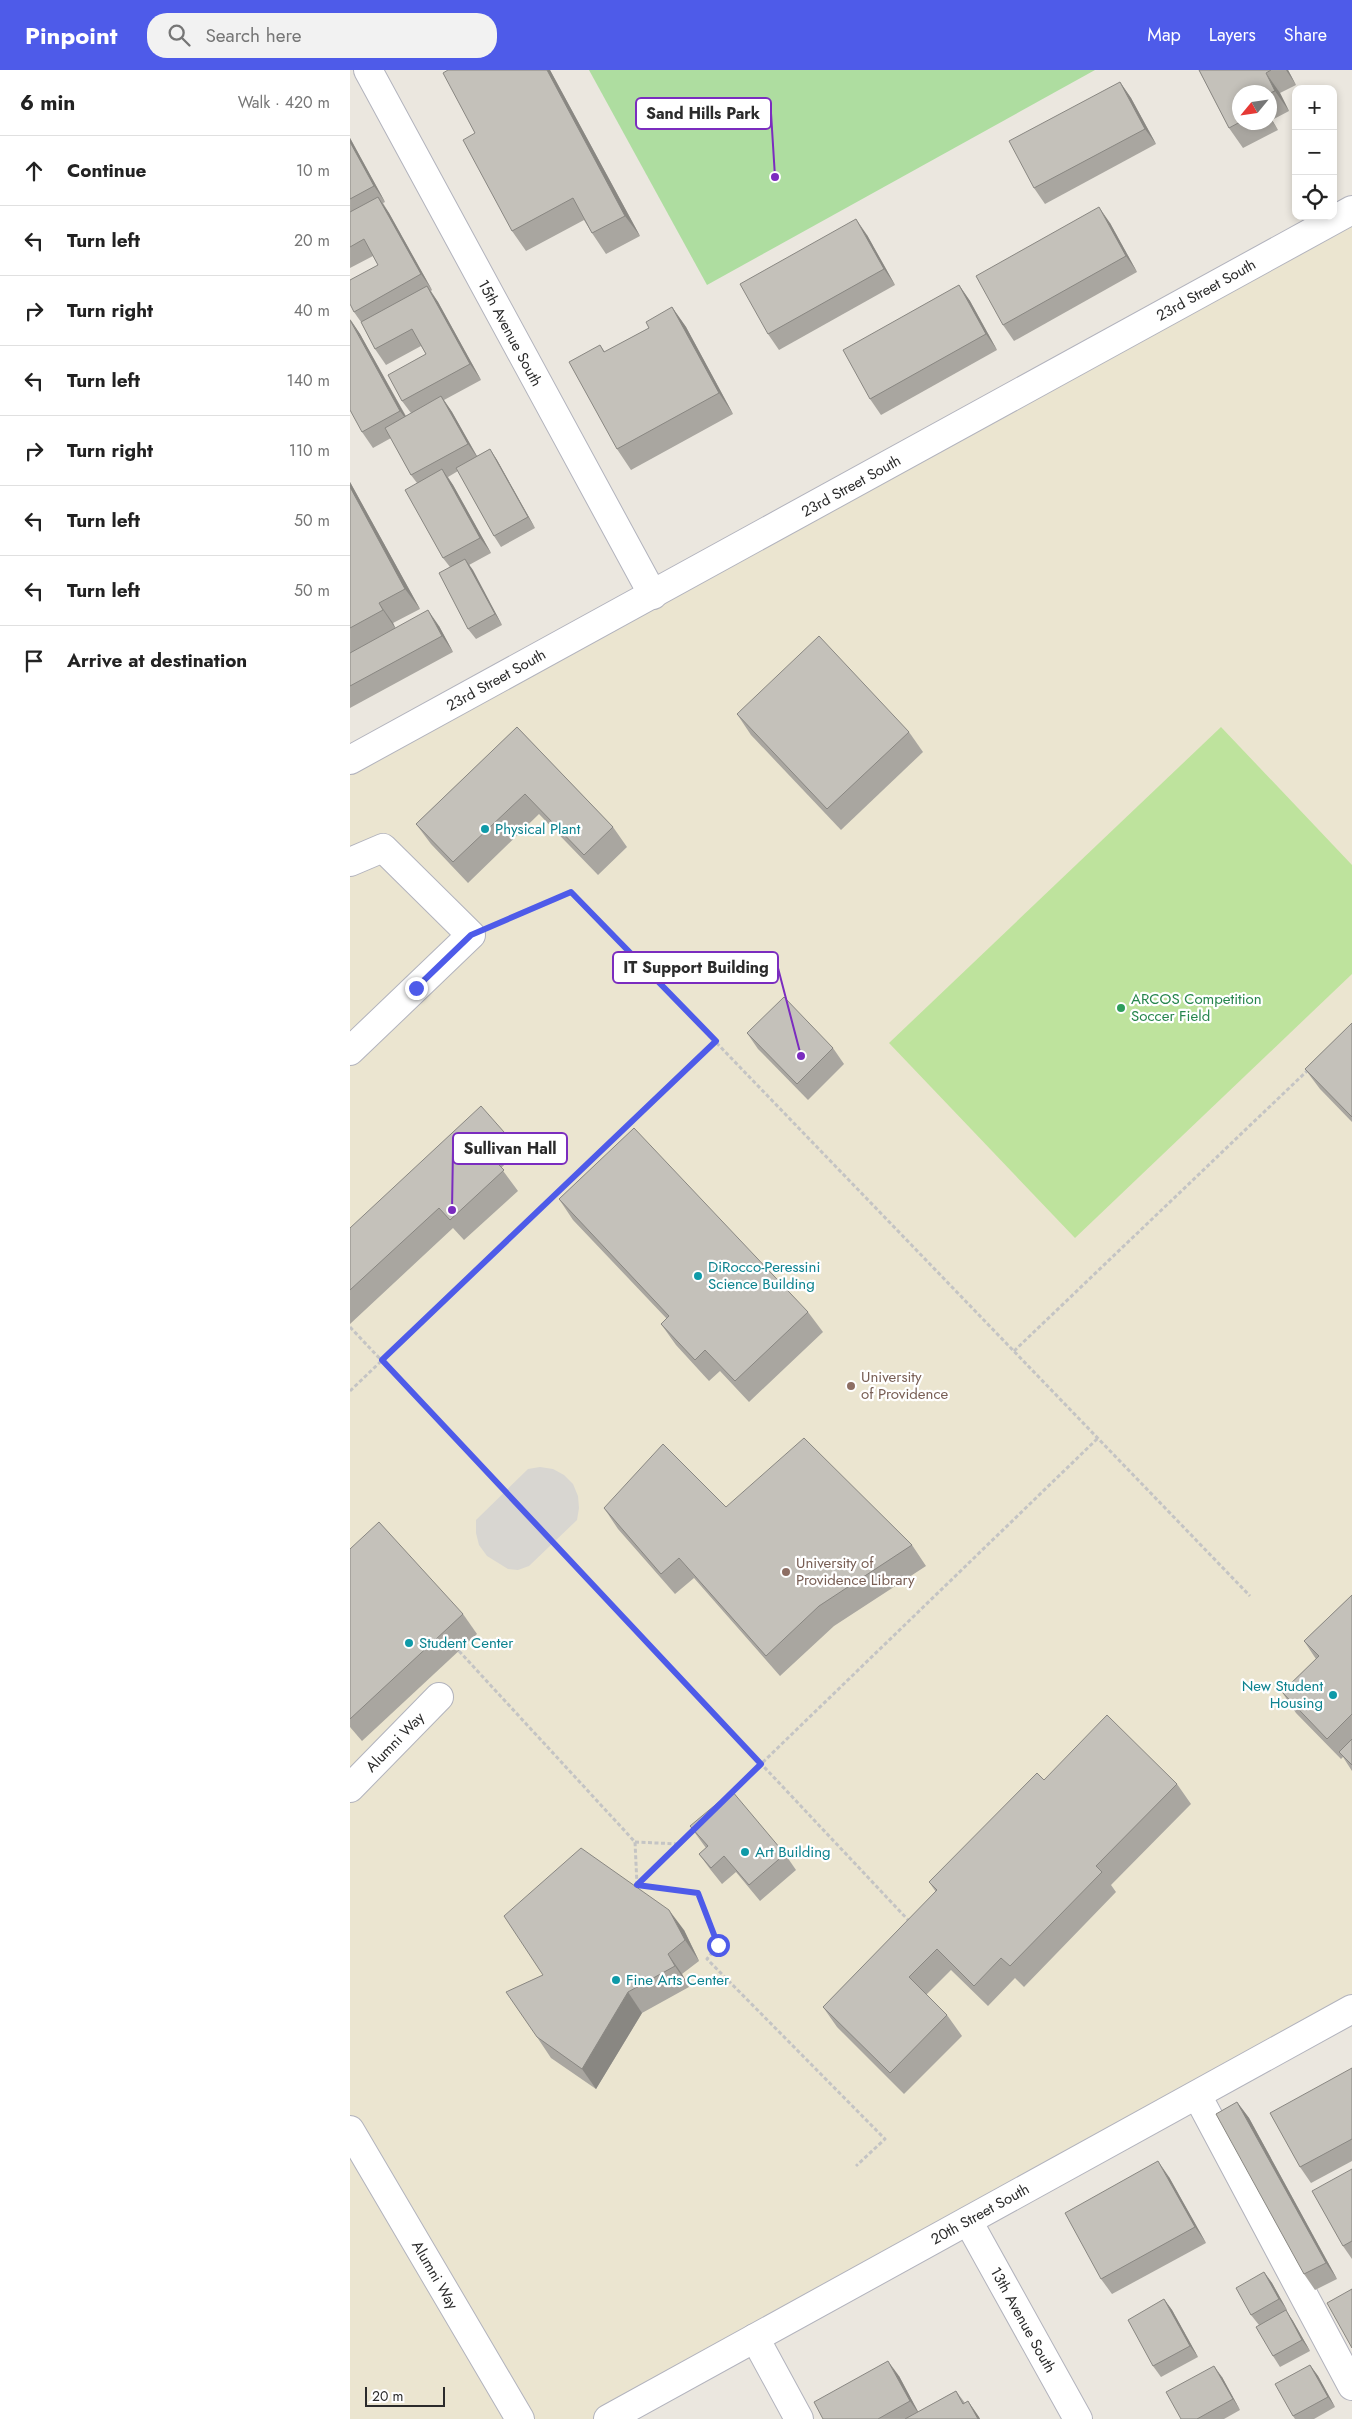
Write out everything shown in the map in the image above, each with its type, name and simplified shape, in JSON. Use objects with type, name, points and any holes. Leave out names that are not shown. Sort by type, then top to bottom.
[{"type":"street","name":"15th Avenue South","points":[[368,70],[653,595]]},
{"type":"street","name":"23rd Street South","points":[[350,760],[1352,210]]},
{"type":"street","points":[[350,862],[383,848],[471,935],[350,1051]]},
{"type":"street","name":"Alumni Way","points":[[350,1788],[439,1697]]},
{"type":"street","name":"20th Street South","points":[[608,2419],[1352,2009]]},
{"type":"street","points":[[1197,2095],[1352,2386]]},
{"type":"street","name":"Alumni Way","points":[[350,2130],[520,2419]]},
{"type":"street","name":"13th Avenue South","points":[[968,2221],[1078,2419]]},
{"type":"street","points":[[755,2338],[799,2419]]},
{"type":"path","points":[[471,935],[571,892],[1250,1596]]},
{"type":"path","points":[[350,1391],[716,1041]]},
{"type":"path","points":[[1014,1351],[1309,1070]]},
{"type":"path","points":[[350,1327],[916,1928]]},
{"type":"path","points":[[727,1797],[1098,1438]]},
{"type":"path","points":[[459,1651],[635,1842],[637,1885]]},
{"type":"path","points":[[633,1889],[700,1824]]},
{"type":"path","points":[[635,1842],[679,1844]]},
{"type":"path","points":[[637,1885],[698,1893],[718,1945],[707,1959],[885,2139],[856,2166]]},
{"type":"shaded area","name":"University of Providence","points":[[1352,208],[1352,2012],[604,2419],[350,2419],[350,760],[1330,220],[1337,220],[1337,216]]},
{"type":"shaded area","points":[[540,1467],[553,1469],[564,1475],[573,1484],[578,1496],[577,1520],[529,1566],[518,1570],[508,1569],[487,1556],[479,1545],[476,1533],[476,1520],[528,1469]]},
{"type":"green space","points":[[589,70],[1095,70],[707,285]]},
{"type":"green space","name":"ARCOS Competition Soccer Field","points":[[1221,727],[1352,865],[1352,974],[1075,1238],[889,1043]]},
{"type":"building","points":[[448,70],[547,70],[625,216],[592,233],[573,198],[512,231],[463,140],[475,133],[443,73]]},
{"type":"building","points":[[1199,70],[1271,70],[1266,73],[1272,85],[1232,85],[1232,126],[1229,128]]},
{"type":"building","points":[[1120,82],[1145,129],[1034,188],[1009,141]]},
{"type":"building","points":[[350,142],[374,186],[350,199]]},
{"type":"building","points":[[378,197],[421,274],[354,312],[350,304],[350,280],[378,265],[364,239],[350,247],[350,212]]},
{"type":"building","points":[[1099,207],[1126,256],[1003,325],[976,276]]},
{"type":"building","points":[[856,219],[884,269],[768,334],[740,284]]},
{"type":"building","points":[[959,285],[986,334],[870,399],[843,350]]},
{"type":"building","points":[[427,286],[470,364],[402,401],[388,375],[426,354],[412,329],[375,349],[361,322]]},
{"type":"building","points":[[672,307],[719,393],[617,449],[569,362],[600,345],[604,352],[649,328],[646,322]]},
{"type":"building","points":[[350,320],[400,411],[362,432],[350,410]]},
{"type":"building","points":[[441,396],[468,444],[411,475],[385,428]]},
{"type":"building","points":[[490,449],[528,517],[494,536],[456,468]]},
{"type":"building","points":[[442,469],[480,538],[443,558],[405,490]]},
{"type":"building","points":[[350,487],[405,589],[379,603],[383,610],[350,628]]},
{"type":"building","points":[[465,559],[495,614],[468,629],[439,573]]},
{"type":"building","points":[[428,610],[442,636],[350,686],[350,653]]},
{"type":"building","points":[[819,636],[909,732],[827,809],[737,714]]},
{"type":"building","name":"Physical Plant","points":[[517,727],[613,827],[584,855],[525,794],[453,862],[416,824]]},
{"type":"building","points":[[784,997],[833,1048],[797,1084],[747,1033]]},
{"type":"building","points":[[1352,1023],[1352,1117],[1305,1069]]},
{"type":"building","points":[[481,1106],[504,1132],[484,1150],[504,1170],[450,1220],[439,1208],[350,1290],[350,1228]]},
{"type":"building","name":"DiRocco-Peressini Science Building","points":[[634,1128],[808,1312],[735,1381],[705,1350],[695,1360],[661,1324],[669,1316],[559,1199]]},
{"type":"building","name":"University of Providence Library","points":[[804,1438],[912,1545],[819,1606],[766,1656],[679,1558],[661,1574],[604,1508],[663,1444],[726,1507]]},
{"type":"building","name":"Student Center","points":[[379,1522],[463,1614],[350,1719],[350,1549]]},
{"type":"building","points":[[1352,1595],[1352,1714],[1327,1739],[1282,1692],[1319,1656],[1304,1641]]},
{"type":"building","points":[[1107,1715],[1177,1784],[1096,1866],[1102,1872],[1010,1966],[1001,1958],[974,1986],[937,1949],[909,1977],[947,2015],[890,2073],[823,2007],[937,1890],[929,1882],[1037,1773],[1044,1780]]},
{"type":"building","points":[[1352,1739],[1352,1765],[1339,1752]]},
{"type":"building","name":"Art Building","points":[[732,1791],[785,1854],[749,1885],[724,1856],[711,1868],[699,1854],[708,1846],[690,1826]]},
{"type":"building","name":"Fine Arts Center","points":[[581,1848],[669,1910],[685,1940],[668,1954],[675,1966],[628,1992],[582,2069],[537,2037],[506,1992],[543,1975],[504,1916]]},
{"type":"building","points":[[1352,2068],[1352,2139],[1300,2167],[1270,2113]]},
{"type":"building","points":[[1237,2102],[1326,2263],[1304,2274],[1216,2114]]},
{"type":"building","points":[[1158,2161],[1195,2227],[1101,2279],[1065,2213]]},
{"type":"building","points":[[1352,2169],[1352,2241],[1343,2246],[1312,2191]]},
{"type":"building","points":[[1264,2272],[1279,2299],[1251,2315],[1236,2288]]},
{"type":"building","points":[[1352,2289],[1352,2348],[1327,2303]]},
{"type":"building","points":[[1164,2299],[1190,2346],[1153,2366],[1128,2320]]},
{"type":"building","points":[[1286,2310],[1302,2340],[1273,2356],[1256,2327]]},
{"type":"building","points":[[888,2361],[910,2401],[878,2419],[823,2419],[814,2402]]},
{"type":"building","points":[[1310,2365],[1328,2397],[1293,2416],[1275,2384]]},
{"type":"building","points":[[1214,2366],[1233,2399],[1197,2419],[1181,2419],[1166,2392]]},
{"type":"building","points":[[956,2391],[963,2404],[968,2401],[978,2419],[905,2419]]},
{"type":"place","name":"Sand Hills Park","points":[[775,177]]},
{"type":"place","name":"Physical Plant","points":[[485,829]]},
{"type":"place","name":"ARCOS Competition Soccer Field","points":[[1121,1008]]},
{"type":"place","name":"IT Support Building","points":[[801,1056]]},
{"type":"place","name":"Sullivan Hall","points":[[452,1210]]},
{"type":"place","name":"DiRocco-Peressini Science Building","points":[[698,1276]]},
{"type":"place","name":"University of Providence","points":[[851,1386]]},
{"type":"place","name":"University of Providence Library","points":[[786,1572]]},
{"type":"place","name":"Student Center","points":[[409,1643]]},
{"type":"place","name":"New Student Housing","points":[[1333,1695]]},
{"type":"place","name":"Art Building","points":[[745,1852]]},
{"type":"place","name":"Fine Arts Center","points":[[616,1980]]},
{"type":"route","points":[[416,988],[471,935],[571,892],[716,1041],[382,1360],[761,1764],[637,1885],[698,1893],[718,1945]]}]
